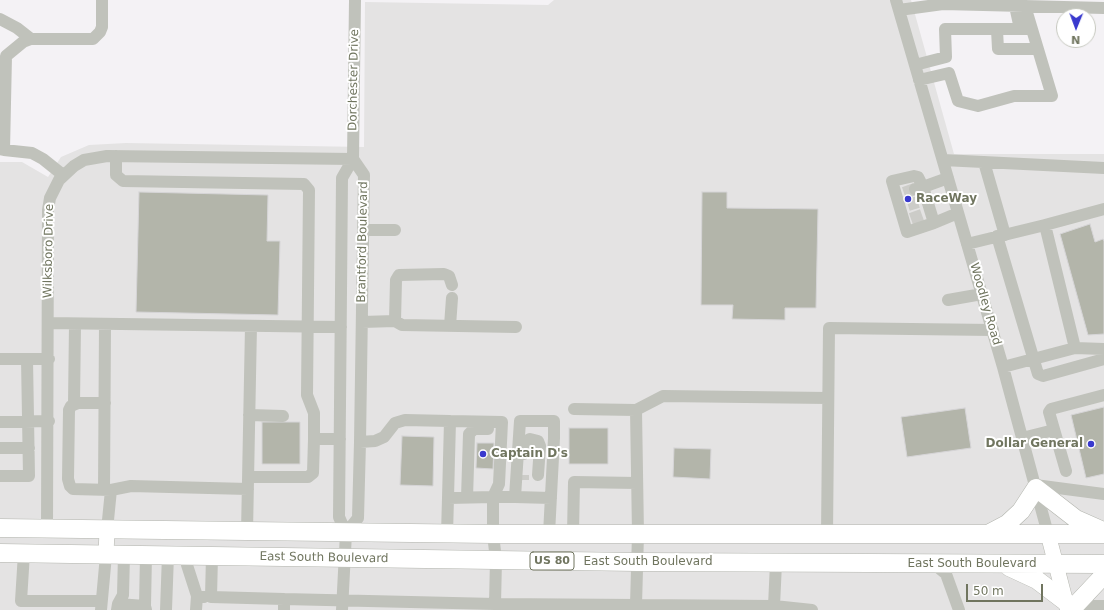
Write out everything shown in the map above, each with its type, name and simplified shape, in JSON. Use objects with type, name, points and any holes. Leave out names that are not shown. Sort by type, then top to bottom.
[{"type":"highway","points":[[988,534],[1007,524],[1021,511],[1036,487],[1076,519],[1104,532]]},
{"type":"highway","name":"East South Boulevard","points":[[0,528],[447,534],[827,535],[1048,534],[1104,532]]},
{"type":"highway","name":"East South Boulevard","points":[[0,552],[637,562],[1056,565],[1104,564]]},
{"type":"highway","points":[[1002,564],[1037,580],[1071,608],[1104,575]]},
{"type":"main road","points":[[106,554],[107,530]]},
{"type":"main road","name":"Woodley Road","points":[[1048,534],[1056,565],[1071,608]]},
{"type":"street","points":[[63,175],[43,159],[32,153],[2,150],[3,54],[31,39],[93,38],[100,32],[102,27],[102,0]]},
{"type":"street","name":"Dorchester Drive","points":[[353,159],[355,0]]},
{"type":"street","points":[[897,5],[943,4],[1104,8]]},
{"type":"street","name":"Woodley Road","points":[[897,5],[993,330],[1048,534]]},
{"type":"street","points":[[919,80],[949,73],[958,101],[978,106],[1014,96],[1052,96],[1038,49],[1026,29],[1020,6]]},
{"type":"street","points":[[0,19],[17,28],[31,39]]},
{"type":"street","points":[[915,65],[946,58],[945,29],[1026,29]]},
{"type":"street","points":[[998,30],[998,49],[1038,49]]},
{"type":"street","points":[[75,324],[74,404],[71,406],[69,416],[68,479],[70,486],[78,490],[107,490],[131,486],[248,483],[308,477],[313,474],[314,412],[307,395],[309,190],[304,184],[123,181],[116,175],[116,156]]},
{"type":"street","name":"Wilksboro Drive","points":[[47,529],[49,422],[48,210],[54,188],[63,175],[84,160],[116,156],[353,159]]},
{"type":"street","name":"Brantford Boulevard","points":[[342,605],[346,533],[339,517],[342,178],[353,159],[364,176],[360,442],[358,518],[346,533]]},
{"type":"street","points":[[943,160],[1104,168]]},
{"type":"street","points":[[984,162],[1001,235],[1038,374],[1043,376],[1104,359]]},
{"type":"street","points":[[910,191],[948,178]]},
{"type":"street","points":[[910,191],[913,204],[921,218]]},
{"type":"street","points":[[910,191],[913,204],[921,218]]},
{"type":"street","points":[[967,244],[1104,209]]},
{"type":"street","points":[[921,218],[958,213]]},
{"type":"street","points":[[1045,225],[1075,348]]},
{"type":"street","points":[[363,230],[396,230]]},
{"type":"street","points":[[396,322],[396,280],[399,275],[444,274],[449,276],[452,285]]},
{"type":"street","points":[[948,300],[982,294]]},
{"type":"street","points":[[450,326],[452,298]]},
{"type":"street","points":[[362,322],[396,322],[402,325],[516,327]]},
{"type":"street","points":[[48,323],[341,327]]},
{"type":"street","points":[[105,324],[104,403],[107,530]]},
{"type":"street","points":[[247,532],[251,326]]},
{"type":"street","points":[[827,535],[829,328],[993,330]]},
{"type":"street","points":[[1003,367],[1075,348],[1104,348]]},
{"type":"street","points":[[0,359],[48,359]]},
{"type":"street","points":[[0,476],[29,476],[27,359]]},
{"type":"street","points":[[1066,471],[1054,430],[1050,412],[1051,409],[1104,395]]},
{"type":"street","points":[[574,409],[636,410],[662,396],[828,398]]},
{"type":"street","points":[[74,404],[104,403]]},
{"type":"street","points":[[636,410],[638,483],[636,608]]},
{"type":"street","points":[[249,415],[283,416]]},
{"type":"street","points":[[360,442],[375,441],[384,437],[395,423],[405,420],[502,422],[499,484],[493,497],[493,534],[496,560],[495,604]]},
{"type":"street","points":[[447,534],[450,421]]},
{"type":"street","points":[[519,485],[520,421],[554,422],[549,534]]},
{"type":"street","points":[[0,422],[49,422]]},
{"type":"street","points":[[468,498],[469,434],[474,429],[493,430],[500,446]]},
{"type":"street","points":[[1022,438],[1054,430]]},
{"type":"street","points":[[314,439],[340,439]]},
{"type":"street","points":[[519,485],[524,442],[534,439],[540,446],[537,497]]},
{"type":"street","points":[[540,446],[553,446]]},
{"type":"street","points":[[0,448],[28,448]]},
{"type":"street","points":[[573,534],[574,482],[638,483]]},
{"type":"street","points":[[448,498],[493,497],[519,485]]},
{"type":"street","points":[[519,485],[537,497],[551,498]]},
{"type":"street","points":[[1036,487],[1104,494]]},
{"type":"street","points":[[24,553],[21,605],[101,606],[106,554]]},
{"type":"street","points":[[124,555],[123,595],[117,607],[146,608],[146,555]]},
{"type":"street","points":[[166,610],[168,555]]},
{"type":"street","points":[[187,556],[187,565],[197,596],[196,610]]},
{"type":"street","points":[[211,597],[212,556]]},
{"type":"street","points":[[774,608],[776,563]]},
{"type":"street","points":[[934,564],[946,574],[959,610]]},
{"type":"street","points":[[197,596],[258,604],[284,605],[495,604],[553,607],[774,608],[805,610]]},
{"type":"street","points":[[1071,608],[1104,606]]},
{"type":"shaded area","points":[[554,0],[911,0],[954,154],[1104,154],[1104,610],[0,610],[0,162],[22,162],[48,177],[61,157],[89,145],[126,143],[364,147],[365,2],[548,5]]},
{"type":"building","points":[[139,192],[268,195],[267,241],[280,241],[278,315],[136,312]]},
{"type":"building","points":[[702,192],[727,192],[727,208],[818,209],[816,308],[785,308],[785,320],[732,319],[733,305],[701,305]]},
{"type":"building","points":[[1090,224],[1095,242],[1103,239],[1104,241],[1104,334],[1088,335],[1060,234]]},
{"type":"building","name":"Dollar General","points":[[1104,407],[1104,474],[1086,478],[1071,415]]},
{"type":"building","points":[[965,408],[971,448],[907,457],[901,417]]},
{"type":"building","points":[[262,422],[300,422],[300,464],[262,464]]},
{"type":"building","points":[[569,428],[608,428],[608,464],[569,464]]},
{"type":"building","points":[[402,436],[434,437],[433,486],[400,485]]},
{"type":"building","points":[[477,443],[494,443],[493,469],[476,468]]},
{"type":"building","points":[[674,448],[711,449],[710,479],[673,477]]},
{"type":"tunnel","points":[[904,193],[915,189]]},
{"type":"tunnel","points":[[908,205],[918,202]]},
{"type":"tunnel","points":[[911,219],[922,215]]},
{"type":"tunnel","points":[[523,475],[523,480]]},
{"type":"place","name":"RaceWay","points":[[908,199]]},
{"type":"place","name":"Dollar General","points":[[1091,444]]},
{"type":"place","name":"Captain D's","points":[[483,454]]}]
